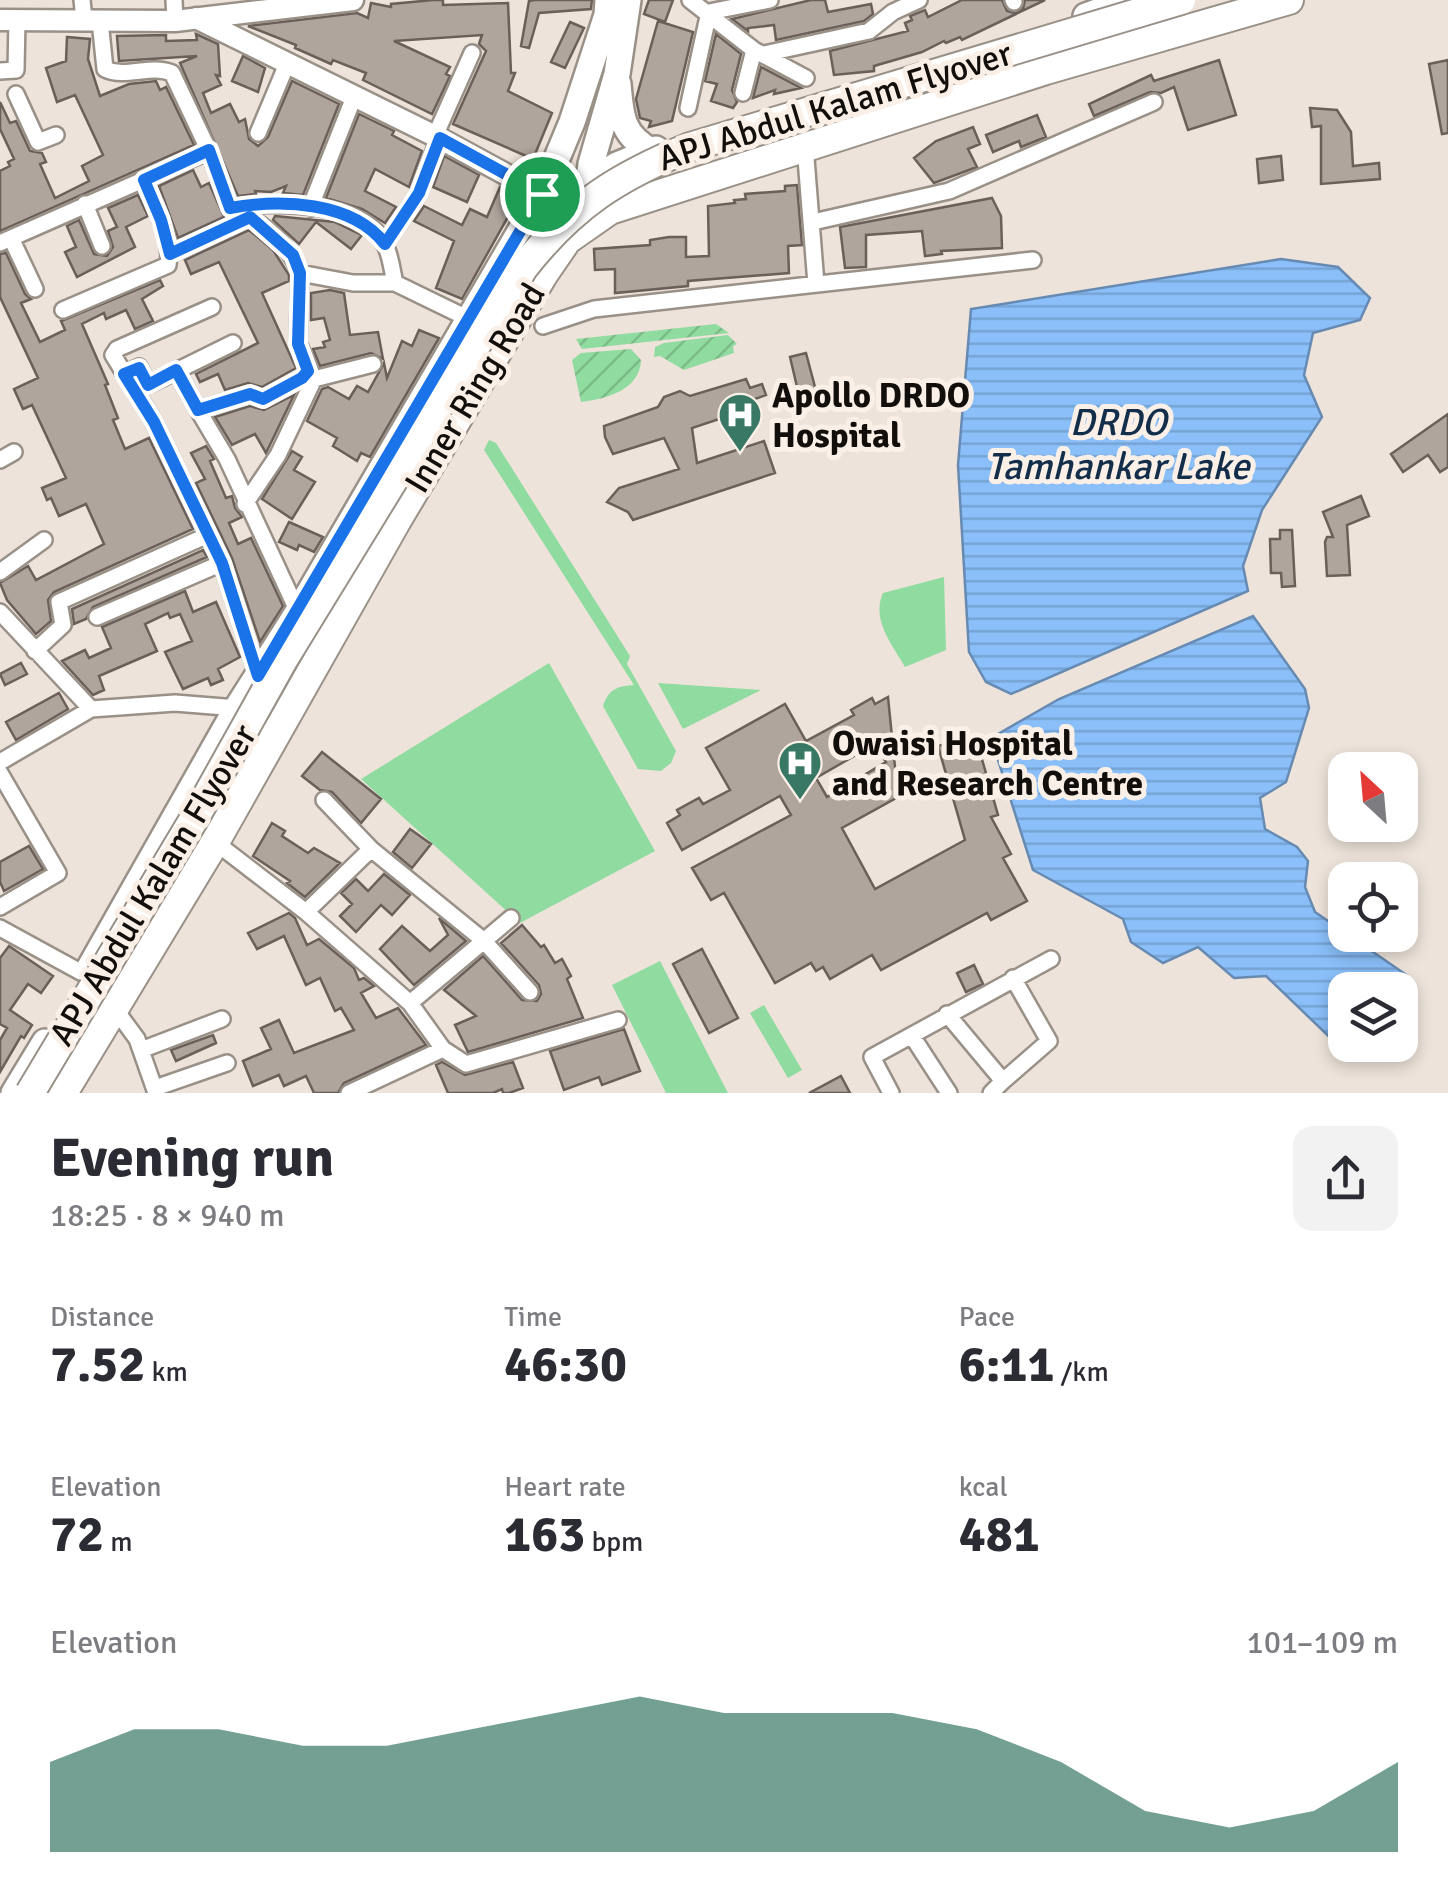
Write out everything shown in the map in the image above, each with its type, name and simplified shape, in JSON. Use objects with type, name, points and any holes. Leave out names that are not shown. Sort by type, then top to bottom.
[{"type":"highway","name":"APJ Abdul Kalam Flyover","points":[[30,1093],[197,814],[283,660],[524,267],[571,213],[646,165],[690,147],[1181,0]]},
{"type":"highway","name":"Inner Ring Road","points":[[63,1093],[215,842],[274,734],[540,323],[560,249],[586,224],[610,210],[804,146],[1288,0]]},
{"type":"highway","points":[[1080,18],[1092,58]]},
{"type":"highway","points":[[1049,27],[1063,66]]},
{"type":"main road","name":"Inner Ring Road","points":[[14,1093],[545,186],[575,112],[607,15],[608,0]]},
{"type":"main road","points":[[586,224],[587,185],[618,74],[628,0]]},
{"type":"main road","points":[[545,186],[580,189],[617,165],[651,151],[1130,0]]},
{"type":"main road","points":[[618,74],[626,129],[633,140],[651,151]]},
{"type":"street","points":[[56,135],[38,142],[16,94],[8,70],[9,20],[89,13],[182,13],[352,0]]},
{"type":"street","points":[[690,0],[759,52],[806,78]]},
{"type":"street","points":[[708,12],[770,0]]},
{"type":"street","points":[[759,52],[869,31],[891,6],[919,0]]},
{"type":"street","points":[[688,108],[708,12]]},
{"type":"street","points":[[89,13],[105,68],[114,73],[162,69],[172,73],[209,150],[230,208],[250,217],[293,255],[300,273],[311,375],[278,454],[245,504]]},
{"type":"street","points":[[182,13],[545,186]]},
{"type":"street","points":[[744,93],[759,52]]},
{"type":"street","points":[[385,244],[419,193],[472,53]]},
{"type":"street","points":[[258,133],[287,64]]},
{"type":"street","points":[[0,104],[16,94]]},
{"type":"street","points":[[310,208],[354,96]]},
{"type":"street","points":[[813,222],[949,192],[1154,102]]},
{"type":"street","points":[[804,146],[816,284]]},
{"type":"street","points":[[34,289],[5,240],[209,150]]},
{"type":"street","points":[[64,310],[168,265],[170,254],[161,220],[144,180]]},
{"type":"street","points":[[230,208],[264,202],[338,210],[372,226],[385,244],[396,283]]},
{"type":"street","points":[[85,204],[102,246]]},
{"type":"street","points":[[170,254],[250,217]]},
{"type":"street","points":[[540,323],[594,309],[1033,260]]},
{"type":"street","points":[[300,273],[352,283],[396,283],[467,318]]},
{"type":"street","points":[[212,307],[114,350],[113,355],[154,422],[222,563],[258,676]]},
{"type":"street","points":[[124,374],[139,368],[148,385],[233,342]]},
{"type":"street","points":[[198,410],[250,394],[263,399],[311,375],[373,364]]},
{"type":"street","points":[[176,370],[226,459],[298,612]]},
{"type":"street","points":[[34,650],[63,625],[59,602],[208,535]]},
{"type":"street","points":[[0,572],[44,540]]},
{"type":"street","points":[[97,618],[222,563]]},
{"type":"street","points":[[0,612],[92,709]]},
{"type":"street","points":[[0,762],[92,709],[175,703],[237,708],[274,734]]},
{"type":"street","points":[[0,774],[4,794],[58,873],[0,907]]},
{"type":"street","points":[[324,800],[371,849],[482,940],[530,992]]},
{"type":"street","points":[[215,842],[306,912],[410,1003],[444,1049],[466,1064],[618,1020]]},
{"type":"street","points":[[306,912],[371,849]]},
{"type":"street","points":[[410,1003],[511,918]]},
{"type":"street","points":[[0,928],[86,974]]},
{"type":"street","points":[[890,1093],[872,1057],[1051,959]]},
{"type":"street","points":[[947,1014],[997,1087],[1048,1041],[1014,978]]},
{"type":"street","points":[[115,1009],[141,1050],[156,1090],[226,1063]]},
{"type":"street","points":[[141,1050],[222,1019]]},
{"type":"street","points":[[912,1036],[949,1093]]},
{"type":"street","points":[[349,1093],[444,1049]]},
{"type":"green space","points":[[716,324],[729,333],[582,349],[576,339]]},
{"type":"green space","points":[[728,335],[737,344],[733,346],[734,353],[684,370],[660,356],[654,357],[655,347],[664,343]]},
{"type":"green space","points":[[631,349],[641,360],[635,379],[611,395],[581,402],[572,360],[581,353]]},
{"type":"green space","points":[[489,440],[496,443],[630,656],[627,664],[676,751],[671,763],[661,771],[638,769],[603,706],[615,689],[634,685],[484,450]]},
{"type":"green space","points":[[944,577],[946,650],[905,667],[881,622],[883,593]]},
{"type":"green space","points":[[549,663],[655,851],[520,923],[361,779]]},
{"type":"green space","points":[[658,683],[761,690],[683,729]]},
{"type":"green space","points":[[660,961],[728,1093],[666,1093],[612,985]]},
{"type":"green space","points":[[764,1005],[802,1070],[788,1078],[750,1013]]},
{"type":"water","name":"DRDO Tamhankar Lake","points":[[1281,259],[1338,267],[1370,298],[1360,320],[1313,333],[1304,375],[1322,417],[1262,510],[1243,566],[1248,591],[1011,694],[986,682],[969,652],[958,465],[971,309]]},
{"type":"water","points":[[1253,616],[1305,689],[1309,708],[1286,782],[1260,798],[1265,829],[1297,847],[1308,861],[1305,887],[1315,912],[1328,921],[1328,952],[1373,952],[1402,972],[1328,972],[1328,1036],[1266,976],[1234,978],[1198,947],[1163,963],[1131,942],[1123,919],[1033,870],[991,738],[1059,699]]},
{"type":"building","points":[[443,0],[443,5],[508,3],[511,73],[515,73],[508,91],[552,113],[533,159],[453,124],[486,51],[479,44],[482,35],[394,41],[450,67],[446,74],[450,76],[432,114],[363,80],[366,73],[333,60],[331,64],[248,26],[357,13],[368,18],[371,3],[391,7]]},
{"type":"building","points":[[592,0],[591,9],[539,13],[529,48],[521,46],[529,1]]},
{"type":"building","points":[[649,0],[673,0],[665,22],[644,14]]},
{"type":"building","points":[[825,0],[828,12],[871,4],[873,14],[864,21],[776,40],[774,25],[748,31],[732,19]]},
{"type":"building","points":[[962,0],[1002,0],[1007,11],[1014,13],[1023,9],[1025,0],[1045,0],[962,40],[960,37],[944,41],[874,66],[874,71],[834,75],[830,51],[908,31],[905,23],[912,20],[910,16],[925,10],[928,17]]},
{"type":"building","points":[[658,21],[693,32],[672,121],[649,127],[651,121],[640,118],[636,99]]},
{"type":"building","points":[[570,22],[584,28],[565,68],[551,62]]},
{"type":"building","points":[[196,34],[218,44],[220,76],[216,75],[221,85],[203,93],[211,113],[230,104],[239,122],[245,119],[249,139],[258,146],[268,137],[292,81],[339,104],[303,195],[283,193],[286,186],[238,196],[180,63],[197,56],[119,61],[117,36],[166,35],[166,41],[197,40]]},
{"type":"building","points":[[716,34],[741,54],[732,90],[737,102],[733,108],[711,101],[717,84],[705,81]]},
{"type":"building","points":[[67,37],[90,39],[88,59],[100,96],[129,84],[156,81],[160,90],[166,87],[194,145],[0,231],[0,171],[14,159],[0,129],[0,102],[10,123],[16,121],[30,151],[42,153],[46,162],[40,164],[55,198],[89,181],[82,166],[103,155],[75,95],[57,102],[46,68],[66,61]]},
{"type":"building","points":[[243,56],[265,68],[258,92],[232,81]]},
{"type":"building","points":[[1219,60],[1236,115],[1188,130],[1174,87],[1161,93],[1150,92],[1094,116],[1089,104],[1151,75],[1154,81]]},
{"type":"building","points":[[1448,60],[1448,133],[1442,134],[1429,64]]},
{"type":"building","points":[[761,67],[801,88],[774,94],[775,90],[753,98]]},
{"type":"building","points":[[1310,108],[1337,110],[1351,132],[1353,166],[1379,163],[1380,179],[1321,184],[1321,126],[1312,127]]},
{"type":"building","points":[[359,114],[394,131],[392,135],[422,151],[409,187],[375,169],[365,191],[396,207],[385,223],[362,209],[326,198]]},
{"type":"building","points":[[1037,115],[1046,137],[1021,147],[1019,141],[993,152],[986,135]]},
{"type":"building","points":[[973,127],[980,144],[968,149],[977,167],[934,183],[914,158],[936,141]]},
{"type":"building","points":[[444,156],[479,175],[467,202],[433,187]]},
{"type":"building","points":[[1281,156],[1283,180],[1259,183],[1257,159]]},
{"type":"building","points":[[193,170],[201,187],[209,183],[224,217],[178,238],[159,186]]},
{"type":"building","points":[[797,185],[802,245],[788,246],[789,273],[688,281],[688,286],[615,293],[615,269],[595,270],[594,249],[650,245],[650,240],[669,237],[686,237],[686,257],[709,256],[708,206],[735,203],[734,200],[746,199],[745,194],[785,191],[785,186]]},
{"type":"building","points":[[500,187],[519,197],[462,299],[436,288],[454,241],[414,221],[424,206],[462,225],[470,209],[487,217]]},
{"type":"building","points":[[138,195],[148,216],[126,227],[135,247],[77,277],[65,252],[76,247],[67,226],[79,220],[94,254],[107,256],[113,247],[108,231],[117,227],[108,208]]},
{"type":"building","points":[[992,198],[1001,216],[1002,248],[941,251],[942,254],[925,256],[922,231],[866,235],[866,267],[845,268],[840,227]]},
{"type":"building","points":[[275,216],[335,222],[362,235],[351,249],[316,222],[299,244],[273,220]]},
{"type":"building","points":[[249,230],[273,250],[289,275],[289,281],[262,293],[296,368],[262,387],[248,383],[225,390],[218,374],[200,382],[196,374],[258,343],[219,262],[191,274],[185,260]]},
{"type":"building","points":[[6,253],[31,299],[21,303],[40,342],[65,330],[61,321],[160,280],[163,286],[142,299],[153,321],[135,329],[126,310],[106,319],[104,313],[82,324],[108,384],[105,385],[118,418],[113,420],[125,449],[149,438],[193,529],[54,592],[48,600],[51,621],[36,634],[7,600],[0,583],[28,566],[36,580],[104,544],[86,504],[59,516],[42,488],[66,478],[32,405],[23,409],[14,389],[38,378],[0,297],[0,254]]},
{"type":"building","points":[[311,293],[344,293],[350,335],[378,332],[383,359],[371,353],[320,366],[313,349],[325,347],[323,342],[330,340],[324,318],[311,320]]},
{"type":"building","points":[[419,330],[439,338],[370,457],[361,453],[357,461],[333,446],[337,438],[307,421],[322,389],[328,387],[349,399],[357,386],[368,392],[384,363],[387,378],[402,341],[412,346]]},
{"type":"building","points":[[806,353],[815,387],[798,391],[790,357]]},
{"type":"building","points":[[746,379],[750,388],[762,384],[766,395],[752,400],[755,407],[692,428],[697,463],[764,441],[775,473],[633,520],[628,512],[607,502],[619,488],[679,469],[664,438],[613,454],[604,426],[658,407],[664,397],[680,391],[690,396]]},
{"type":"building","points":[[294,395],[266,453],[255,434],[232,445],[215,417],[250,406],[264,410]]},
{"type":"building","points":[[1448,414],[1448,467],[1440,472],[1428,455],[1403,472],[1391,454]]},
{"type":"building","points":[[206,446],[226,498],[232,496],[242,517],[229,523],[238,544],[251,538],[283,606],[260,642],[232,558],[196,483],[205,479],[191,453]]},
{"type":"building","points":[[292,451],[302,457],[294,470],[315,482],[292,519],[262,499]]},
{"type":"building","points":[[1361,496],[1369,516],[1347,525],[1350,575],[1327,576],[1325,542],[1327,537],[1333,537],[1323,512]]},
{"type":"building","points":[[289,522],[323,537],[314,552],[279,542]]},
{"type":"building","points":[[1280,530],[1292,530],[1295,586],[1282,587],[1281,573],[1271,573],[1270,539],[1280,539]]},
{"type":"building","points":[[203,550],[207,557],[93,607],[86,619],[74,624],[72,609]]},
{"type":"building","points":[[185,591],[193,612],[216,602],[240,657],[218,669],[223,680],[211,685],[208,678],[183,689],[165,652],[192,641],[180,614],[170,618],[168,613],[145,624],[157,651],[99,676],[104,690],[93,695],[62,661],[85,650],[89,658],[111,648],[102,627]]},
{"type":"building","points":[[21,663],[27,674],[5,685],[0,674]]},
{"type":"building","points":[[59,693],[68,709],[16,740],[6,722]]},
{"type":"building","points":[[888,697],[898,797],[842,828],[875,889],[965,840],[938,746],[975,735],[998,815],[991,817],[1011,854],[1003,858],[1027,901],[991,920],[987,913],[881,970],[872,955],[830,979],[823,967],[816,971],[811,963],[775,983],[724,893],[711,900],[692,868],[791,815],[780,796],[682,850],[667,823],[680,815],[677,810],[699,798],[703,804],[730,790],[706,748],[785,704],[806,741],[854,715],[851,710],[872,698],[875,704]],"holes":[[[875,744],[886,762],[827,797],[816,778]]]},
{"type":"building","points":[[322,752],[381,799],[361,823],[332,792],[320,790],[302,776]]},
{"type":"building","points":[[272,823],[285,831],[282,836],[308,853],[314,848],[340,863],[305,897],[287,883],[290,881],[253,856]]},
{"type":"building","points":[[410,829],[431,844],[412,868],[393,852]]},
{"type":"building","points":[[29,846],[43,869],[4,891],[0,862]]},
{"type":"building","points":[[384,874],[410,895],[392,915],[381,905],[356,932],[340,916],[352,904],[341,893],[356,879],[368,891]]},
{"type":"building","points":[[289,913],[307,945],[319,939],[354,968],[359,980],[364,978],[374,986],[361,993],[376,1018],[398,1008],[426,1045],[344,1083],[338,1093],[314,1093],[306,1076],[284,1086],[279,1075],[253,1086],[243,1061],[271,1049],[261,1028],[279,1020],[294,1053],[354,1030],[341,1008],[335,1011],[320,978],[306,985],[284,936],[257,949],[248,933]]},
{"type":"building","points":[[439,918],[466,941],[414,985],[380,949],[402,926],[430,951],[448,935]]},
{"type":"building","points":[[522,925],[541,947],[544,945],[555,963],[562,959],[583,1018],[468,1052],[455,1025],[476,1016],[444,990],[483,956],[522,1000],[537,1001],[541,994],[539,985],[501,943]]},
{"type":"building","points":[[9,946],[53,976],[41,993],[28,984],[10,1010],[32,1025],[0,1072],[0,1040],[7,1028],[0,1024],[0,958]]},
{"type":"building","points":[[702,949],[738,1018],[709,1033],[673,964]]},
{"type":"building","points":[[974,965],[983,984],[966,992],[957,973]]},
{"type":"building","points":[[624,1029],[640,1071],[602,1085],[599,1077],[564,1090],[550,1051]]},
{"type":"building","points":[[213,1035],[216,1043],[176,1061],[171,1050]]},
{"type":"building","points":[[442,1062],[465,1075],[513,1062],[523,1088],[509,1093],[502,1089],[493,1093],[448,1093],[436,1065]]},
{"type":"building","points":[[841,1076],[850,1093],[809,1093]]},
{"type":"place","name":"Apollo DRDO Hospital","points":[[740,453]]},
{"type":"place","name":"Owaisi Hospital and Research Centre","points":[[800,801]]},
{"type":"route","points":[[440,138],[542,194],[258,676],[222,563],[154,422],[124,374],[139,368],[148,385],[176,370],[198,410],[250,394],[263,399],[302,378],[308,371],[298,344],[300,273],[293,255],[250,217],[170,254],[144,180],[209,150],[230,208],[264,202],[338,210],[372,226],[385,244],[419,193],[440,138]]}]
